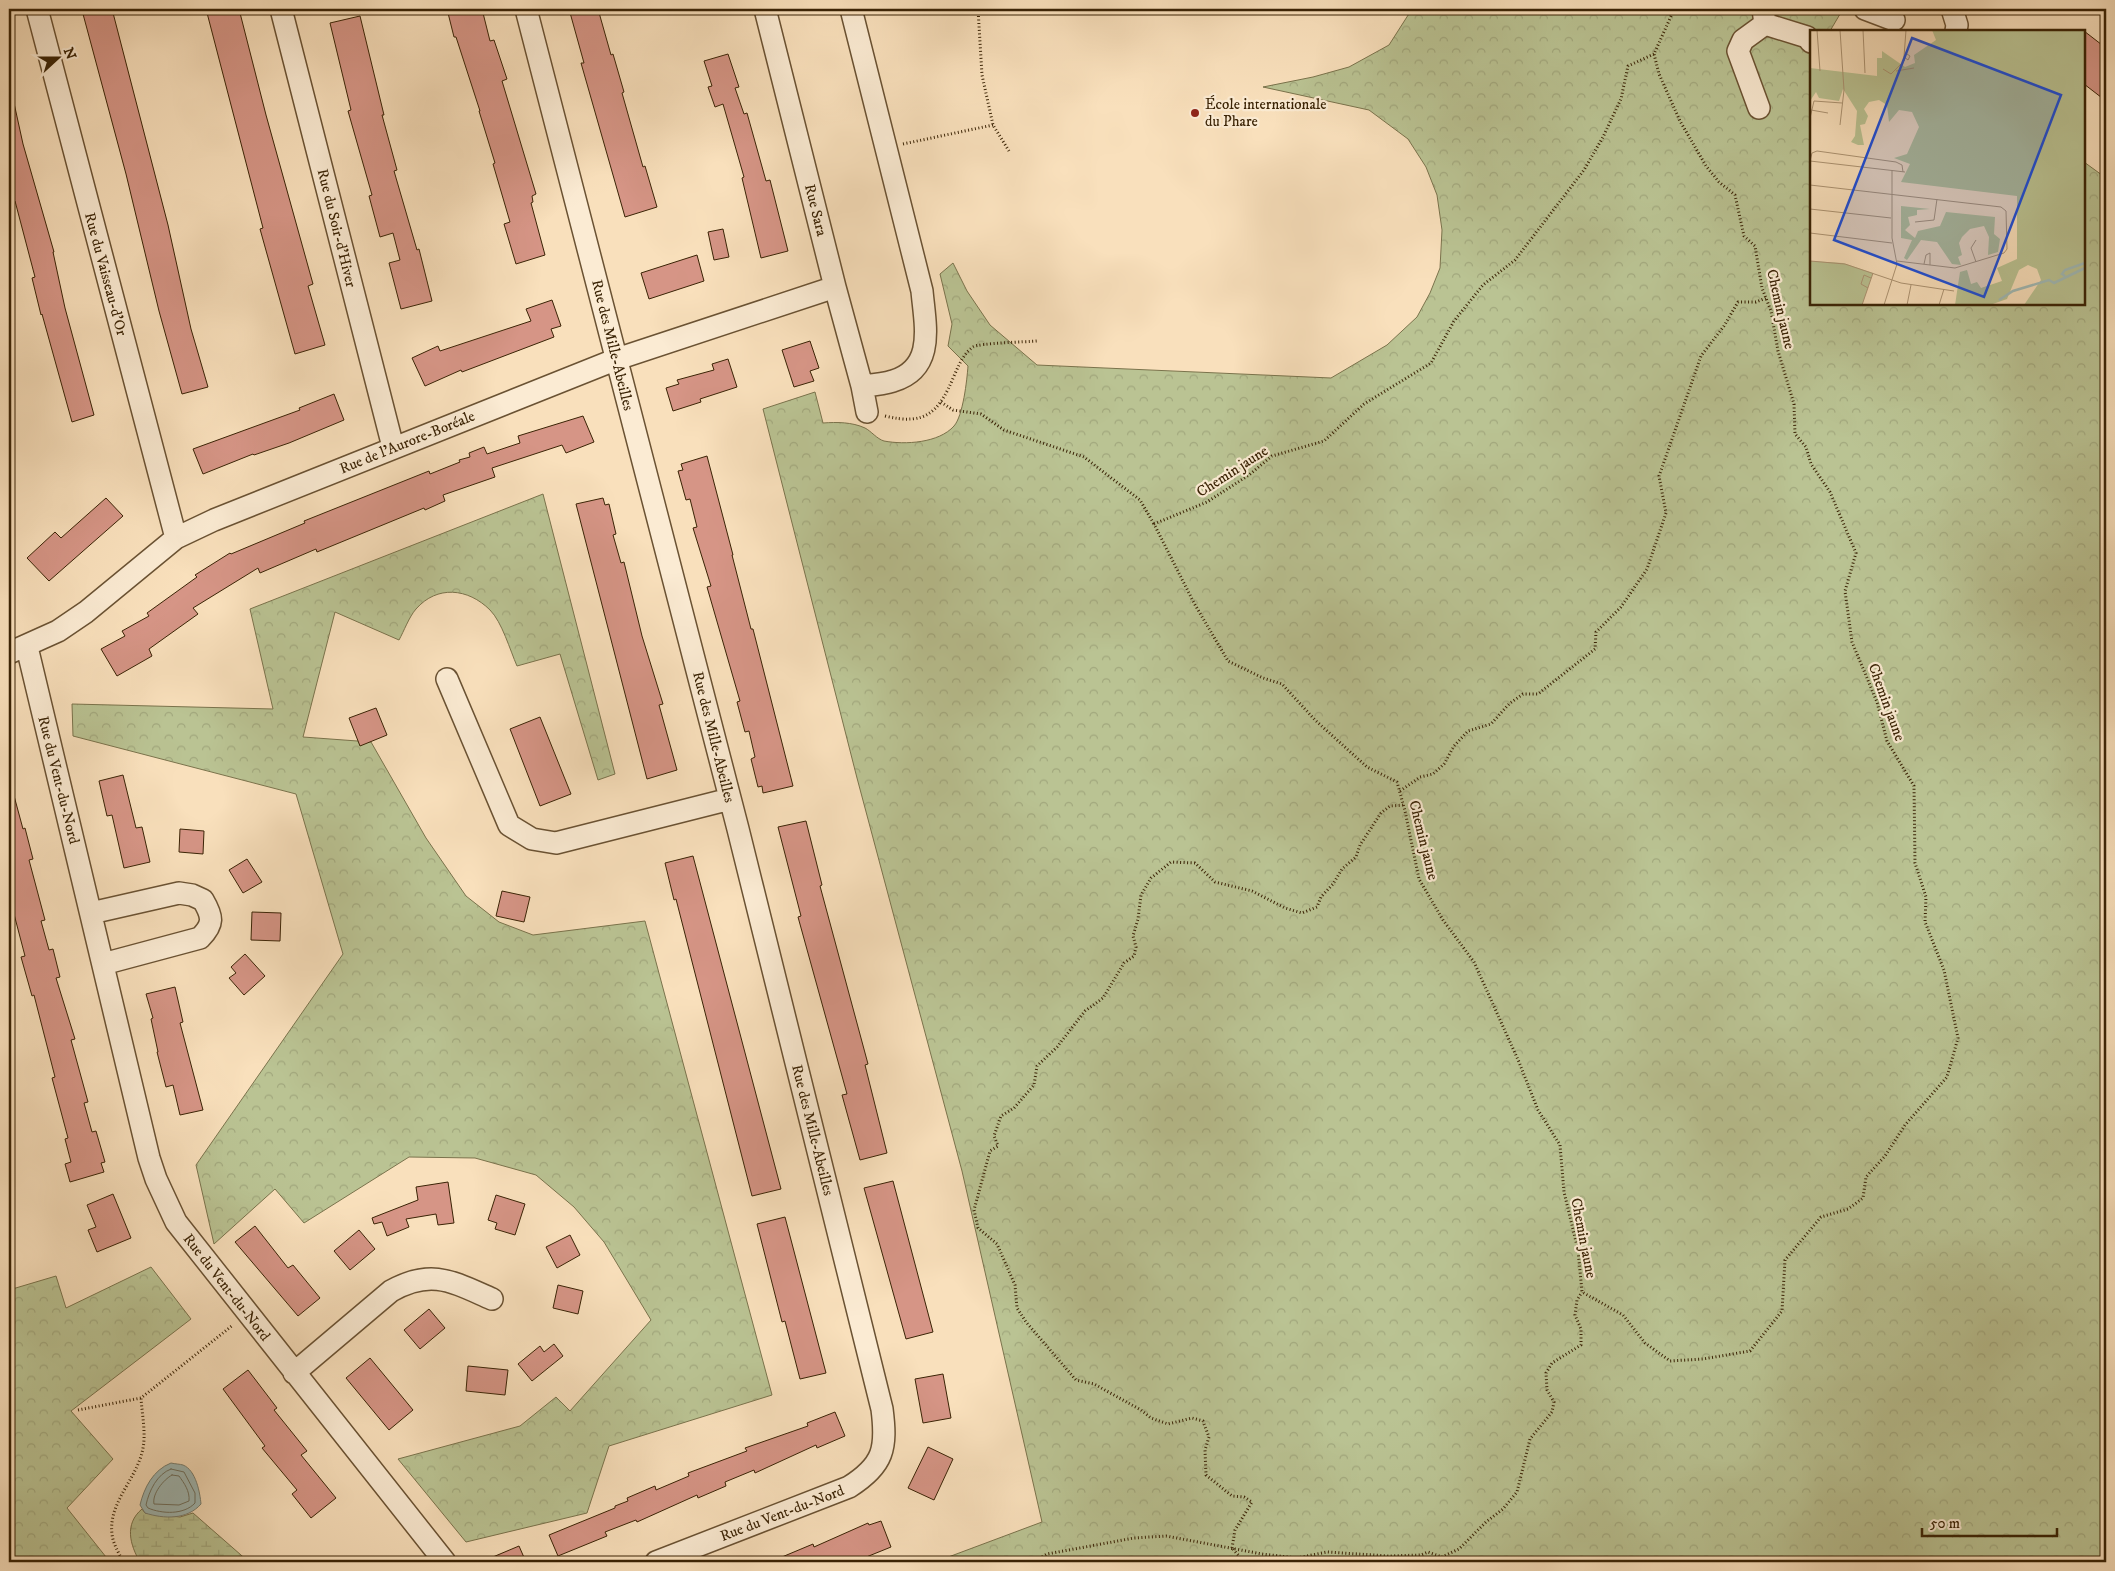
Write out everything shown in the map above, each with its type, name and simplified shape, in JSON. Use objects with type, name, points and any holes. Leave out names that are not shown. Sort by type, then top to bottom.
[{"type":"street","name":"Rue du Vaisseau-d'Or","points":[[37,9],[176,538]]},
{"type":"street","name":"Rue du Soir-d'Hiver","points":[[281,9],[393,447]]},
{"type":"street","name":"Rue des Mille-Abeilles","points":[[526,9],[730,799],[882,1408],[884,1428],[882,1450],[874,1467]]},
{"type":"street","name":"Rue Sara","points":[[765,9],[862,386],[867,412]]},
{"type":"street","points":[[850,9],[887,147],[922,291],[926,338],[922,359],[911,373],[894,381],[862,386]]},
{"type":"street","points":[[1865,9],[1895,20]]},
{"type":"street","points":[[1953,9],[1957,25],[1956,30]]},
{"type":"street","points":[[1760,108],[1738,51],[1743,40],[1764,16],[1807,37],[1810,41]]},
{"type":"street","name":"Rue de l'Aurore-Boréale","points":[[18,650],[58,631],[86,612],[176,538],[214,520],[616,359],[835,287]]},
{"type":"street","name":"Rue du Vent-du-Nord","points":[[18,650],[91,913],[149,1158],[156,1179],[176,1222],[445,1562]]},
{"type":"street","points":[[447,679],[510,825],[532,839],[556,843],[730,799]]},
{"type":"street","points":[[91,913],[179,893],[192,895],[203,900],[211,920],[209,929],[200,938],[103,964]]},
{"type":"street","points":[[294,1373],[391,1291],[403,1284],[420,1279],[437,1278],[455,1283],[492,1299]]},
{"type":"street","name":"Rue du Vent-du-Nord","points":[[656,1562],[850,1487],[867,1476],[874,1467]]},
{"type":"path","points":[[978,9],[982,75],[993,125],[1009,151]]},
{"type":"path","points":[[1654,54],[1672,14],[1672,9]]},
{"type":"path","name":"Chemin jaune","points":[[1654,54],[1659,74],[1680,121],[1706,166],[1719,182],[1735,195],[1744,236],[1754,246],[1762,288],[1770,311],[1778,351],[1794,404],[1796,434],[1806,447],[1811,464],[1830,492],[1856,553],[1845,591],[1852,642],[1877,702],[1888,741],[1914,786],[1915,863],[1926,897],[1925,922],[1944,970],[1958,1038],[1947,1077],[1905,1125],[1886,1156],[1866,1178],[1863,1198],[1848,1209],[1821,1217],[1785,1260],[1782,1311],[1750,1351],[1703,1359],[1670,1361],[1645,1343],[1623,1315],[1582,1292],[1578,1250],[1564,1192],[1560,1145],[1538,1110],[1519,1062],[1474,962],[1443,920],[1419,879],[1404,805],[1397,782],[1367,767],[1315,720],[1282,684],[1263,678],[1228,661],[1194,603],[1154,524],[1207,502],[1249,475],[1272,456],[1324,441],[1364,404],[1432,363],[1454,321],[1483,285],[1515,260],[1584,170],[1604,137],[1620,99],[1628,66],[1654,54]]},
{"type":"path","points":[[887,147],[993,125]]},
{"type":"path","points":[[1400,791],[1420,777],[1433,774],[1444,764],[1454,746],[1468,731],[1491,724],[1509,704],[1523,694],[1538,694],[1595,649],[1596,632],[1621,607],[1639,582],[1647,569],[1662,529],[1666,513],[1659,476],[1702,356],[1724,326],[1738,302],[1756,302],[1766,298]]},
{"type":"path","points":[[867,412],[904,421],[923,417],[936,408],[946,396],[962,357],[974,346],[1037,341]]},
{"type":"path","points":[[941,402],[953,410],[981,414],[1004,430],[1084,457],[1140,500],[1154,524]]},
{"type":"path","points":[[1232,1548],[1235,1530],[1252,1502],[1244,1497],[1232,1496],[1206,1476],[1205,1450],[1209,1437],[1203,1421],[1192,1418],[1168,1424],[1151,1418],[1142,1410],[1094,1384],[1076,1380],[1026,1322],[1017,1308],[1015,1285],[1007,1264],[997,1244],[978,1228],[974,1210],[977,1196],[990,1151],[998,1146],[994,1136],[1001,1116],[1014,1108],[1034,1086],[1037,1066],[1057,1047],[1085,1011],[1103,998],[1124,962],[1134,956],[1136,947],[1133,936],[1138,919],[1141,895],[1151,878],[1171,862],[1196,863],[1215,882],[1252,891],[1285,908],[1302,913],[1317,906],[1321,897],[1334,884],[1342,869],[1356,857],[1360,844],[1382,814],[1390,806],[1404,805]]},
{"type":"path","points":[[1032,1562],[1047,1554],[1142,1538],[1166,1536],[1297,1558],[1327,1552],[1388,1556],[1421,1555],[1428,1552],[1442,1556],[1458,1549],[1486,1522],[1503,1509],[1517,1492],[1530,1439],[1552,1412],[1554,1402],[1547,1390],[1546,1373],[1552,1363],[1581,1345],[1581,1329],[1575,1315],[1582,1292]]},
{"type":"path","points":[[78,1410],[141,1398],[247,1314]]},
{"type":"path","points":[[123,1562],[115,1545],[112,1526],[119,1500],[139,1464],[144,1447],[141,1398]]},
{"type":"path","points":[[1232,1548],[1239,1556],[1239,1562]]},
{"type":"path","points":[[1421,1555],[1421,1562]]},
{"type":"green space","points":[[1412,9],[1843,9],[1831,30],[1810,30],[1810,305],[2085,305],[2085,163],[2106,178],[2106,1562],[935,1562],[1042,1522],[962,1171],[857,778],[763,409],[815,392],[823,423],[855,425],[865,428],[881,440],[902,443],[931,439],[948,432],[954,426],[960,414],[968,366],[948,346],[952,324],[940,274],[953,263],[967,291],[990,325],[1037,365],[1331,378],[1387,345],[1417,317],[1430,293],[1440,268],[1442,230],[1437,195],[1426,167],[1408,139],[1369,110],[1263,87],[1313,77],[1349,67],[1389,45]]},
{"type":"green space","points":[[543,494],[615,774],[598,780],[560,654],[517,666],[502,629],[490,610],[472,597],[453,592],[433,596],[424,601],[413,612],[399,640],[335,612],[303,737],[371,742],[426,838],[466,896],[499,922],[533,935],[645,921],[772,1395],[609,1446],[587,1513],[466,1542],[398,1459],[520,1426],[556,1397],[570,1411],[651,1320],[604,1242],[574,1207],[536,1175],[475,1158],[409,1157],[304,1223],[275,1189],[214,1244],[196,1165],[343,954],[296,794],[73,736],[72,704],[273,709],[250,609]]},
{"type":"green space","points":[[151,1267],[191,1319],[71,1411],[113,1459],[67,1508],[110,1562],[9,1562],[9,1290],[56,1276],[66,1308]]},
{"type":"green space","points":[[142,1509],[145,1513],[180,1517],[193,1513],[249,1562],[140,1562],[130,1535],[133,1521]]},
{"type":"water","points":[[171,1463],[183,1465],[191,1472],[197,1482],[201,1504],[189,1513],[175,1517],[145,1513],[140,1505],[150,1480],[159,1470]]},
{"type":"building","points":[[112,9],[168,225],[191,329],[208,387],[182,394],[83,14]]},
{"type":"building","points":[[206,9],[239,9],[313,284],[308,286],[325,345],[295,354],[260,229],[263,228]]},
{"type":"building","points":[[447,9],[482,9],[490,41],[494,40],[507,79],[502,81],[536,194],[532,196],[533,202],[531,203],[545,255],[516,264],[504,224],[510,222],[493,164],[495,163],[456,37],[454,37]]},
{"type":"building","points":[[569,9],[598,9],[624,92],[622,93],[643,167],[645,166],[657,207],[625,217],[581,63],[584,63]]},
{"type":"building","points":[[360,16],[384,115],[382,115],[397,170],[394,171],[417,250],[419,249],[432,301],[401,309],[389,263],[400,260],[393,233],[380,237],[369,196],[372,195],[348,111],[351,110],[330,23]]},
{"type":"building","points":[[2085,32],[2106,48],[2106,101],[2085,85]]},
{"type":"building","points":[[728,54],[739,87],[735,88],[744,114],[747,113],[766,181],[770,180],[788,251],[761,258],[742,178],[744,177],[723,104],[715,107],[708,87],[712,86],[704,61]]},
{"type":"building","points":[[14,103],[23,144],[54,252],[65,308],[94,415],[72,422],[41,315],[32,278],[35,277],[15,201],[9,203],[9,104]]},
{"type":"building","points":[[723,229],[729,257],[714,260],[708,232]]},
{"type":"building","points":[[697,255],[704,281],[649,299],[641,273]]},
{"type":"building","points":[[552,300],[561,326],[551,329],[554,337],[462,372],[461,370],[425,386],[412,358],[438,346],[440,351],[531,321],[526,309]]},
{"type":"building","points":[[810,341],[819,368],[810,371],[814,381],[794,387],[782,350]]},
{"type":"building","points":[[728,359],[737,387],[700,399],[701,402],[673,411],[666,388],[679,384],[677,380],[714,370],[712,364]]},
{"type":"building","points":[[334,394],[344,420],[289,443],[253,454],[203,474],[193,449],[300,410],[299,408]]},
{"type":"building","points":[[583,416],[594,442],[566,453],[562,445],[492,468],[495,477],[443,495],[445,501],[425,510],[424,508],[317,552],[316,549],[260,573],[258,568],[193,608],[198,614],[149,649],[152,656],[117,676],[101,649],[125,636],[122,631],[149,616],[147,613],[197,577],[195,575],[230,553],[429,471],[430,474],[460,462],[459,460],[470,457],[469,453],[484,447],[487,454],[520,443],[518,436]]},
{"type":"building","points":[[707,456],[793,786],[763,793],[762,786],[758,787],[751,759],[755,757],[749,731],[745,732],[737,702],[740,701],[707,587],[711,586],[693,528],[697,527],[690,499],[686,500],[678,471],[683,470],[681,464]]},
{"type":"building","points":[[106,498],[123,516],[49,581],[27,558],[55,532],[61,538]]},
{"type":"building","points":[[603,498],[605,505],[609,504],[616,534],[613,535],[621,563],[624,562],[642,636],[663,704],[659,705],[677,770],[647,779],[576,504]]},
{"type":"building","points":[[376,708],[387,735],[360,746],[349,718]]},
{"type":"building","points":[[540,717],[571,794],[540,806],[510,729]]},
{"type":"building","points":[[123,775],[136,828],[142,827],[150,862],[124,868],[112,815],[107,816],[99,781]]},
{"type":"building","points":[[9,792],[13,792],[23,829],[25,828],[33,859],[29,860],[45,920],[41,921],[49,950],[53,949],[60,977],[56,978],[75,1039],[71,1040],[88,1102],[84,1103],[92,1132],[96,1131],[105,1162],[101,1163],[104,1172],[70,1182],[65,1164],[71,1162],[65,1139],[68,1138],[52,1078],[55,1077],[34,995],[32,996],[21,957],[25,956],[9,895]]},
{"type":"building","points":[[806,821],[822,885],[820,886],[868,1064],[865,1065],[887,1153],[860,1160],[842,1095],[847,1094],[798,917],[801,916],[778,827]]},
{"type":"building","points":[[180,829],[204,831],[203,854],[179,852]]},
{"type":"building","points":[[693,856],[781,1189],[752,1196],[676,899],[674,900],[665,863]]},
{"type":"building","points":[[247,859],[262,882],[243,893],[229,870]]},
{"type":"building","points":[[502,891],[530,897],[524,922],[496,916]]},
{"type":"building","points":[[252,912],[281,913],[280,941],[251,940]]},
{"type":"building","points":[[245,954],[265,976],[244,995],[229,978],[236,973],[231,967]]},
{"type":"building","points":[[175,987],[183,1022],[180,1023],[203,1110],[180,1115],[173,1085],[166,1087],[157,1052],[151,1019],[153,1018],[146,994]]},
{"type":"building","points":[[893,1181],[933,1332],[906,1339],[864,1188]]},
{"type":"building","points":[[448,1182],[454,1223],[438,1225],[436,1214],[406,1219],[409,1227],[387,1236],[382,1222],[374,1224],[372,1218],[418,1200],[416,1187]]},
{"type":"building","points":[[113,1194],[131,1238],[97,1252],[88,1230],[96,1227],[87,1205]]},
{"type":"building","points":[[496,1195],[525,1204],[515,1235],[495,1229],[497,1223],[488,1220]]},
{"type":"building","points":[[785,1217],[826,1373],[800,1379],[785,1321],[782,1322],[757,1224]]},
{"type":"building","points":[[255,1226],[288,1268],[293,1265],[320,1298],[298,1316],[235,1242]]},
{"type":"building","points":[[359,1230],[375,1249],[350,1270],[334,1251]]},
{"type":"building","points":[[570,1235],[580,1255],[557,1268],[546,1247]]},
{"type":"building","points":[[558,1285],[583,1291],[578,1314],[553,1308]]},
{"type":"building","points":[[429,1309],[445,1328],[420,1349],[404,1330]]},
{"type":"building","points":[[554,1344],[563,1356],[532,1381],[518,1364],[540,1346],[544,1352]]},
{"type":"building","points":[[370,1358],[413,1410],[389,1430],[346,1378]]},
{"type":"building","points":[[468,1366],[508,1370],[505,1395],[466,1391]]},
{"type":"building","points":[[248,1370],[277,1408],[274,1410],[307,1451],[301,1455],[336,1498],[311,1518],[292,1494],[297,1490],[262,1448],[265,1446],[223,1389]]},
{"type":"building","points":[[943,1374],[951,1418],[923,1423],[915,1379]]},
{"type":"building","points":[[835,1412],[845,1436],[817,1448],[816,1445],[755,1473],[754,1470],[725,1482],[726,1486],[698,1498],[697,1495],[637,1522],[636,1520],[605,1532],[607,1536],[558,1556],[549,1535],[615,1508],[615,1506],[628,1501],[627,1498],[655,1486],[656,1490],[689,1476],[688,1473],[747,1451],[745,1448],[808,1426],[807,1423]]},
{"type":"building","points":[[928,1447],[953,1459],[934,1500],[908,1488]]},
{"type":"building","points":[[881,1521],[891,1547],[854,1562],[770,1562],[813,1544],[814,1547],[868,1523],[869,1525]]},
{"type":"building","points":[[519,1546],[526,1562],[481,1562]]},
{"type":"place","name":"École internationale du Phare","points":[[1195,113]]}]
